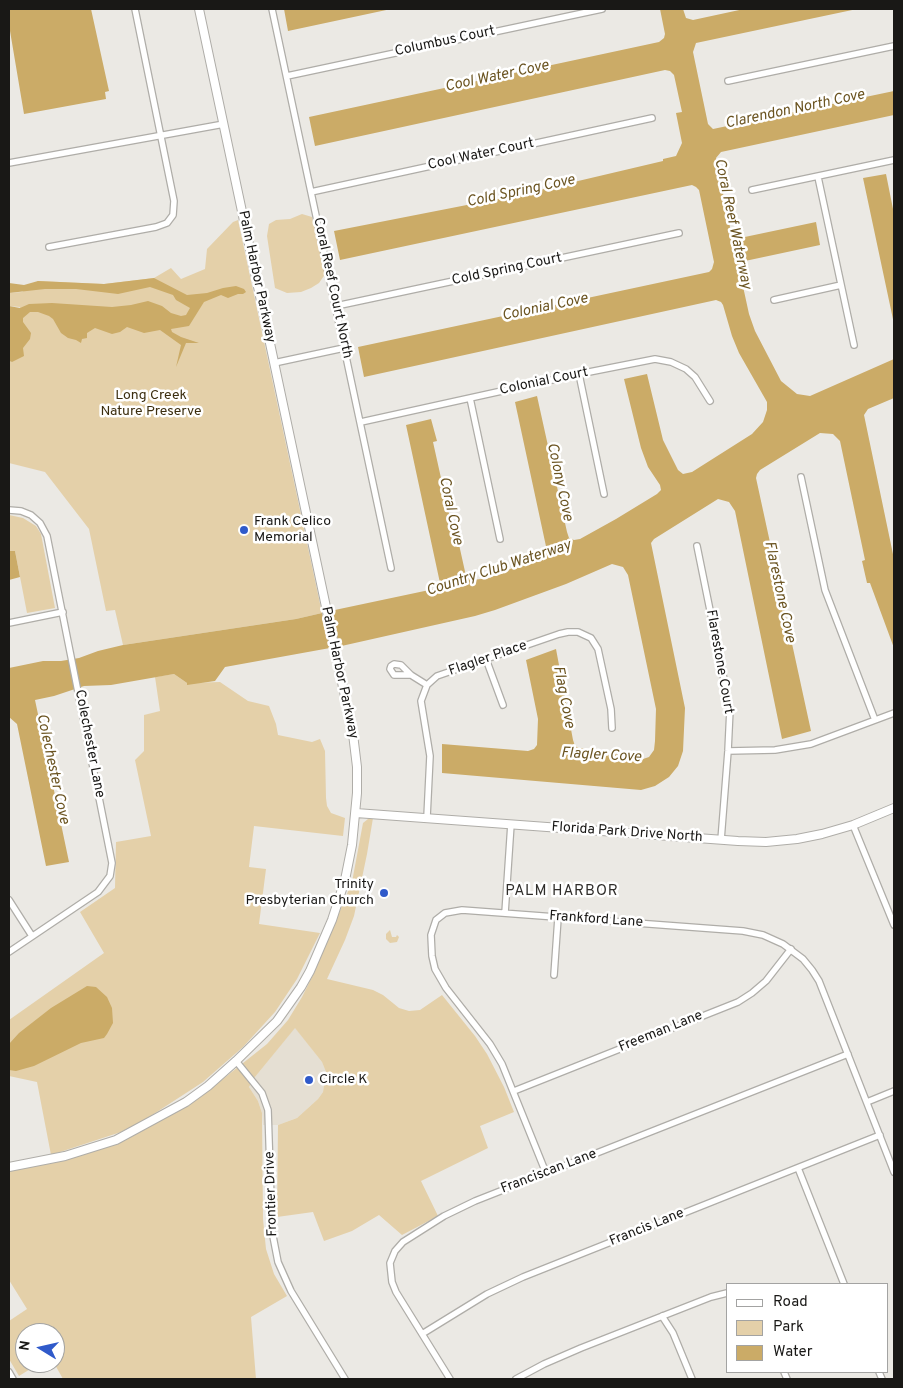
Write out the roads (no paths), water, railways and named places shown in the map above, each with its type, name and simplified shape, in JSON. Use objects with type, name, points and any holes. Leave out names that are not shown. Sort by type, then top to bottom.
[{"type":"street","points":[[49,247],[151,229],[164,225],[169,221],[174,212],[175,205],[162,135],[135,9]]},
{"type":"street","name":"Palm Harbor Parkway","points":[[9,1167],[81,1152],[128,1134],[198,1094],[236,1061],[277,1021],[301,987],[332,920],[351,854],[356,813],[357,780],[355,750],[349,714],[199,9]]},
{"type":"street","name":"Coral Reef Court North","points":[[272,9],[391,568]]},
{"type":"street","name":"Columbus Court","points":[[287,76],[602,9]]},
{"type":"street","points":[[728,82],[894,46]]},
{"type":"street","name":"Cool Water Court","points":[[311,192],[652,118]]},
{"type":"street","points":[[9,163],[224,124]]},
{"type":"street","points":[[752,190],[894,160]]},
{"type":"street","points":[[818,176],[854,345]]},
{"type":"street","name":"Cold Spring Court","points":[[336,306],[678,233]]},
{"type":"street","points":[[774,300],[841,286]]},
{"type":"street","points":[[274,363],[344,348]]},
{"type":"street","name":"Colonial Court","points":[[361,422],[649,360],[667,360],[680,365],[690,373],[710,401]]},
{"type":"street","points":[[579,374],[604,494]]},
{"type":"street","points":[[470,398],[500,539]]},
{"type":"street","points":[[801,477],[825,590],[875,720]]},
{"type":"street","name":"Colechester Lane","points":[[9,510],[21,511],[31,516],[40,522],[46,532],[110,844],[112,870],[106,883],[98,892],[9,952]]},
{"type":"street","name":"Flarestone Court","points":[[697,546],[729,703],[728,751],[721,840]]},
{"type":"street","points":[[9,623],[63,612]]},
{"type":"street","name":"Flagler Place","points":[[427,685],[437,676],[564,633],[573,632],[587,636],[594,642],[599,654],[611,709],[612,728]]},
{"type":"street","points":[[486,659],[503,705]]},
{"type":"street","points":[[410,675],[427,685],[421,705],[430,756],[427,817]]},
{"type":"street","points":[[728,751],[766,751],[800,747],[826,739],[894,712]]},
{"type":"street","name":"Florida Park Drive North","points":[[356,813],[766,842],[822,834],[894,808]]},
{"type":"street","points":[[505,913],[511,824]]},
{"type":"street","points":[[853,824],[891,907],[894,925]]},
{"type":"street","points":[[9,900],[32,936]]},
{"type":"street","name":"Frankford Lane","points":[[546,1173],[502,1064],[490,1044],[439,978],[434,965],[430,943],[434,924],[445,913],[462,910],[505,913],[749,932],[770,937],[803,959],[815,975],[894,1172]]},
{"type":"street","points":[[554,975],[558,918]]},
{"type":"street","name":"Freeman Lane","points":[[514,1090],[738,1002],[766,981],[790,949]]},
{"type":"street","name":"Franciscan Lane","points":[[450,1379],[392,1282],[389,1269],[392,1256],[407,1240],[453,1212],[482,1198],[848,1054]]},
{"type":"street","name":"Frontier Drive","points":[[236,1061],[265,1098],[268,1110],[272,1232],[278,1262],[291,1291],[344,1379]]},
{"type":"street","points":[[867,1102],[894,1092]]},
{"type":"street","name":"Francis Lane","points":[[422,1334],[475,1301],[510,1283],[880,1135]]},
{"type":"street","points":[[798,1168],[844,1283]]},
{"type":"street","points":[[516,1379],[554,1359],[711,1297],[726,1294]]},
{"type":"street","points":[[662,1316],[673,1333],[692,1379]]},
{"type":"street","points":[[9,1372],[13,1379]]},
{"type":"water","points":[[9,9],[91,9],[109,91],[105,92],[106,99],[24,114],[9,25]]},
{"type":"water","points":[[284,9],[391,9],[288,31]]},
{"type":"water","points":[[660,9],[683,9],[686,18],[693,20],[744,9],[857,9],[696,43],[693,52],[708,124],[713,129],[894,91],[894,115],[721,152],[716,158],[731,232],[734,237],[740,238],[816,222],[820,245],[745,261],[741,263],[739,268],[749,314],[755,331],[781,381],[797,394],[810,396],[894,359],[894,398],[868,409],[864,415],[894,559],[894,648],[870,583],[867,583],[862,561],[865,560],[840,441],[833,434],[820,433],[760,470],[756,478],[811,731],[782,739],[735,511],[729,502],[718,499],[654,539],[651,543],[685,708],[683,751],[678,766],[669,777],[655,786],[641,790],[442,773],[442,744],[528,751],[534,749],[537,745],[538,719],[526,660],[556,649],[575,746],[643,759],[649,757],[654,750],[656,709],[628,575],[623,567],[612,564],[566,584],[495,610],[337,647],[330,611],[434,589],[440,583],[406,425],[431,419],[437,441],[433,442],[455,541],[458,540],[466,576],[473,580],[489,578],[543,555],[547,551],[515,402],[537,396],[567,532],[569,538],[574,540],[580,539],[616,519],[661,490],[660,485],[648,467],[641,448],[624,379],[647,374],[663,440],[678,470],[683,474],[692,472],[752,434],[763,422],[767,410],[767,402],[739,353],[723,305],[716,300],[364,377],[358,347],[709,272],[712,269],[714,262],[699,190],[692,185],[340,260],[334,231],[523,194],[663,161],[663,159],[676,156],[682,143],[676,113],[682,112],[674,75],[670,71],[665,70],[315,146],[309,117],[659,42],[664,38],[665,34]]},
{"type":"water","points":[[886,174],[894,214],[894,324],[863,178]]},
{"type":"water","points":[[154,278],[187,295],[207,293],[236,286],[244,289],[246,292],[228,298],[221,295],[204,302],[189,326],[171,329],[172,332],[181,337],[199,343],[186,343],[176,367],[181,345],[160,330],[144,333],[127,327],[120,332],[112,334],[95,328],[87,333],[87,338],[82,339],[81,343],[61,333],[53,319],[38,312],[30,312],[23,318],[23,322],[31,333],[30,339],[23,348],[24,356],[12,362],[9,361],[9,306],[20,308],[29,304],[52,303],[112,307],[148,301],[181,316],[186,315],[190,308],[176,300],[173,295],[150,287],[118,294],[76,289],[45,289],[9,293],[9,283],[24,285],[38,281],[104,284]]},
{"type":"water","points":[[9,551],[15,551],[20,577],[9,580]]},
{"type":"water","points":[[322,613],[330,648],[225,667],[215,681],[187,685],[187,683],[174,674],[111,685],[84,686],[35,700],[69,862],[46,866],[17,724],[9,717],[9,668],[43,661],[79,658],[123,645],[296,619]]},
{"type":"water","points":[[87,986],[96,987],[107,997],[112,1008],[113,1023],[104,1038],[81,1043],[34,1066],[16,1071],[9,1070],[9,1044],[19,1033],[51,1008]]},
{"type":"place","name":"Frank Celico Memorial","points":[[244,530]]},
{"type":"place","name":"Trinity Presbyterian Church","points":[[384,893]]},
{"type":"place","name":"Circle K","points":[[309,1080]]},
{"type":"district","name":"PALM HARBOR","points":[[562,892]]},
{"type":"water label","name":"Cool Water Cove","points":[[497,77]]},
{"type":"water label","name":"Clarendon North Cove","points":[[795,110]]},
{"type":"water label","name":"Cold Spring Cove","points":[[521,192]]},
{"type":"water label","name":"Coral Reef Waterway","points":[[732,224]]},
{"type":"water label","name":"Colonial Cove","points":[[545,308]]},
{"type":"water label","name":"Colony Cove","points":[[559,482]]},
{"type":"water label","name":"Coral Cove","points":[[450,511]]},
{"type":"water label","name":"Country Club Waterway","points":[[499,569]]},
{"type":"water label","name":"Flarestone Cove","points":[[779,592]]},
{"type":"water label","name":"Flag Cove","points":[[563,697]]},
{"type":"water label","name":"Flagler Cove","points":[[601,756]]},
{"type":"water label","name":"Colechester Cove","points":[[52,769]]},
{"type":"park label","name":"Long Creek Nature Preserve","points":[[151,404]]}]
